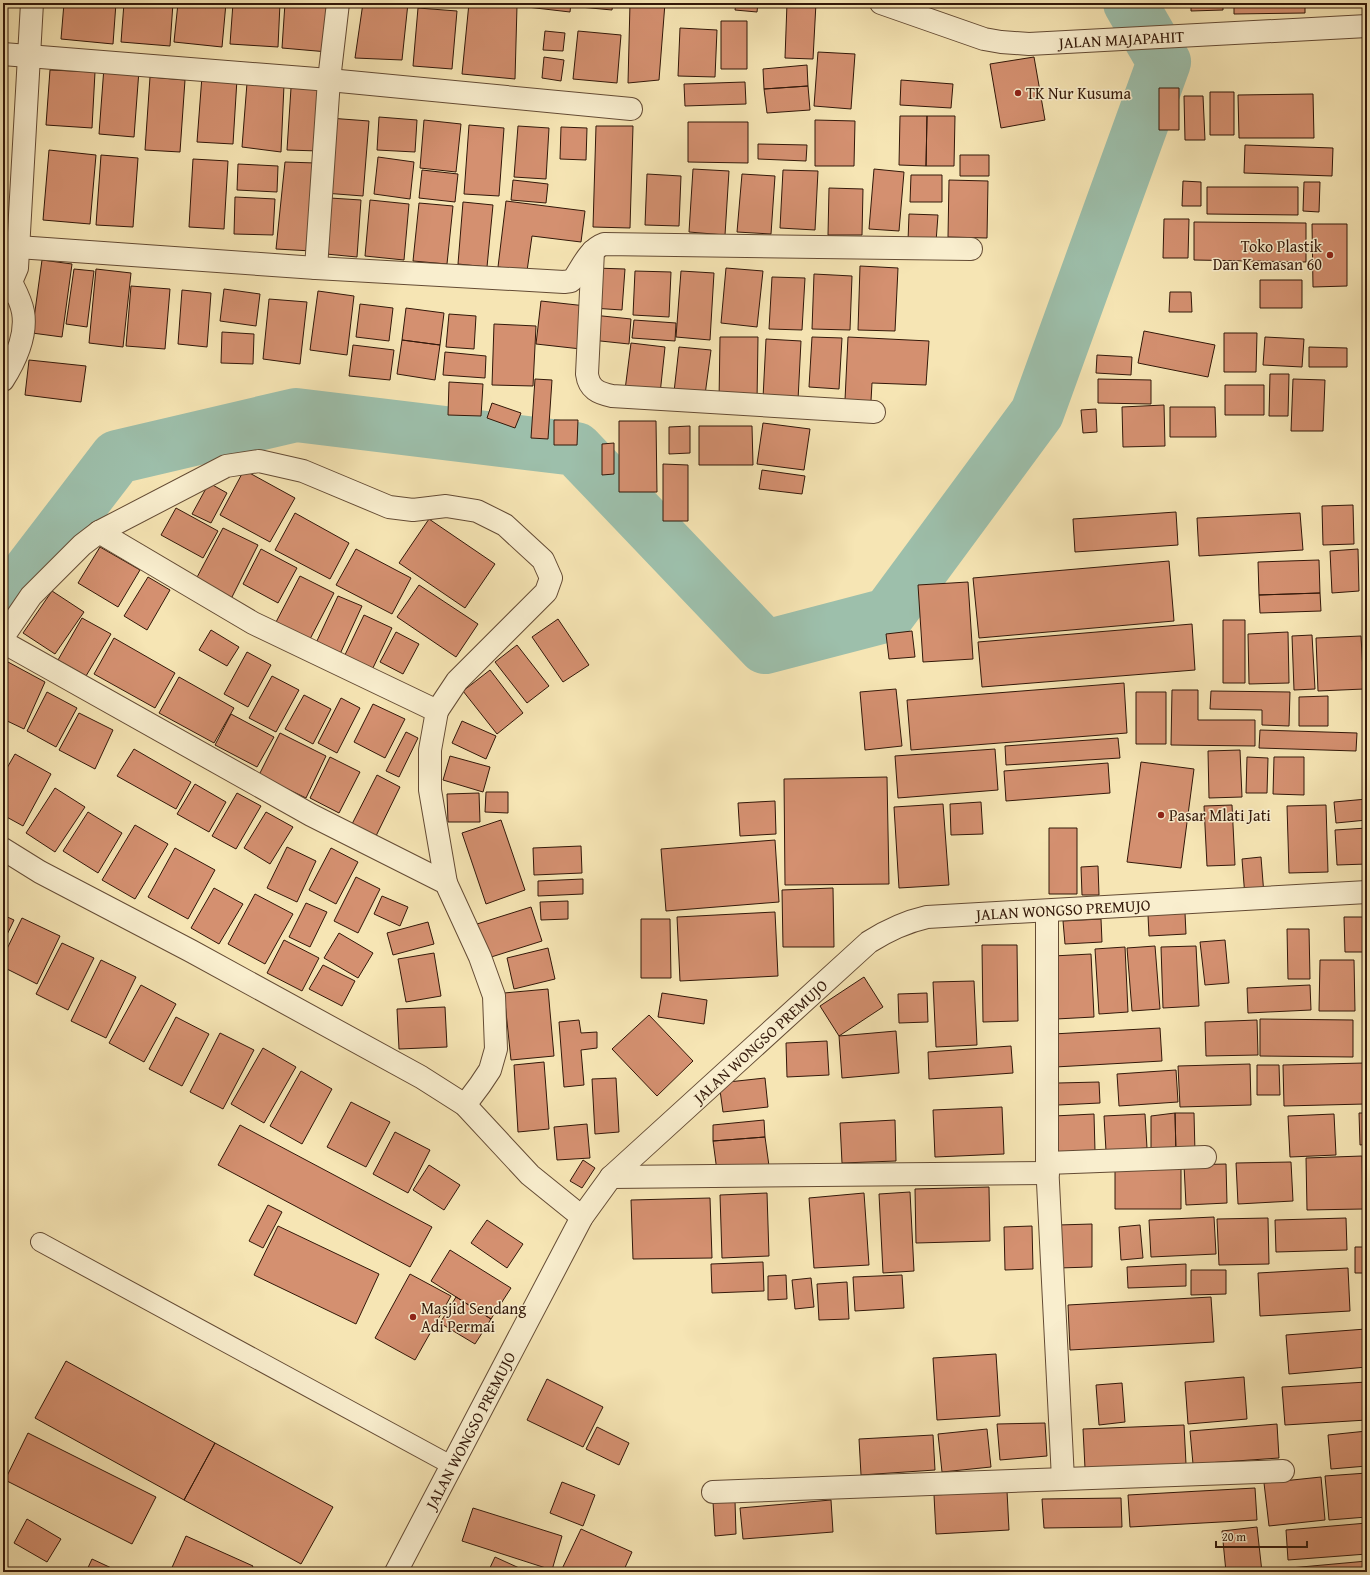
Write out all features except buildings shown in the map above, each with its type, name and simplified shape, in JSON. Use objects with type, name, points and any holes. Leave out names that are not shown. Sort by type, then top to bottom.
[{"type":"street","points":[[3,380],[14,362],[24,326],[21,305],[7,288],[17,268],[32,3]]},
{"type":"street","points":[[316,268],[329,80],[338,3]]},
{"type":"street","name":"JALAN MAJAPAHIT","points":[[881,3],[984,39],[1029,44],[1367,26]]},
{"type":"street","points":[[3,54],[329,80],[631,109]]},
{"type":"street","points":[[18,247],[316,268],[564,282],[572,281],[593,251],[598,246],[604,244],[971,249]]},
{"type":"street","points":[[593,251],[587,374],[588,382],[593,389],[600,393],[612,396],[874,412]]},
{"type":"street","points":[[3,637],[31,596],[82,545],[99,532],[226,466],[259,461],[303,471],[389,507],[413,510],[446,506],[477,511],[505,526],[543,560],[551,578],[546,592],[457,681],[437,711],[430,750],[430,790],[446,883],[480,957],[494,996],[496,1049],[490,1070],[465,1105]]},
{"type":"street","points":[[99,532],[253,623],[437,711]]},
{"type":"street","points":[[3,642],[311,815],[446,883]]},
{"type":"street","points":[[3,849],[40,872],[191,951],[421,1077],[465,1105],[530,1175],[582,1217]]},
{"type":"street","name":"JALAN WONGSO PREMUJO","points":[[396,1572],[582,1217],[611,1177],[869,942],[888,930],[908,922],[927,917],[1367,892]]},
{"type":"street","points":[[1047,911],[1047,1168],[1063,1480]]},
{"type":"street","points":[[611,1177],[1047,1168],[1205,1157]]},
{"type":"street","points":[[713,1492],[1283,1471]]},
{"type":"lane","points":[[40,1242],[451,1465]]},
{"type":"waterway","points":[[3,606],[117,457],[296,415],[576,449],[765,647],[888,615],[1037,413],[1164,62],[1130,3]]},
{"type":"place","name":"TK Nur Kusuma","points":[[1018,93]]},
{"type":"place","name":"Toko Plastik Dan Kemasan 60","points":[[1330,255]]},
{"type":"place","name":"Pasar Mlati Jati","points":[[1161,815]]},
{"type":"place","name":"Masjid Sendang Adi Permai","points":[[413,1317]]}]
